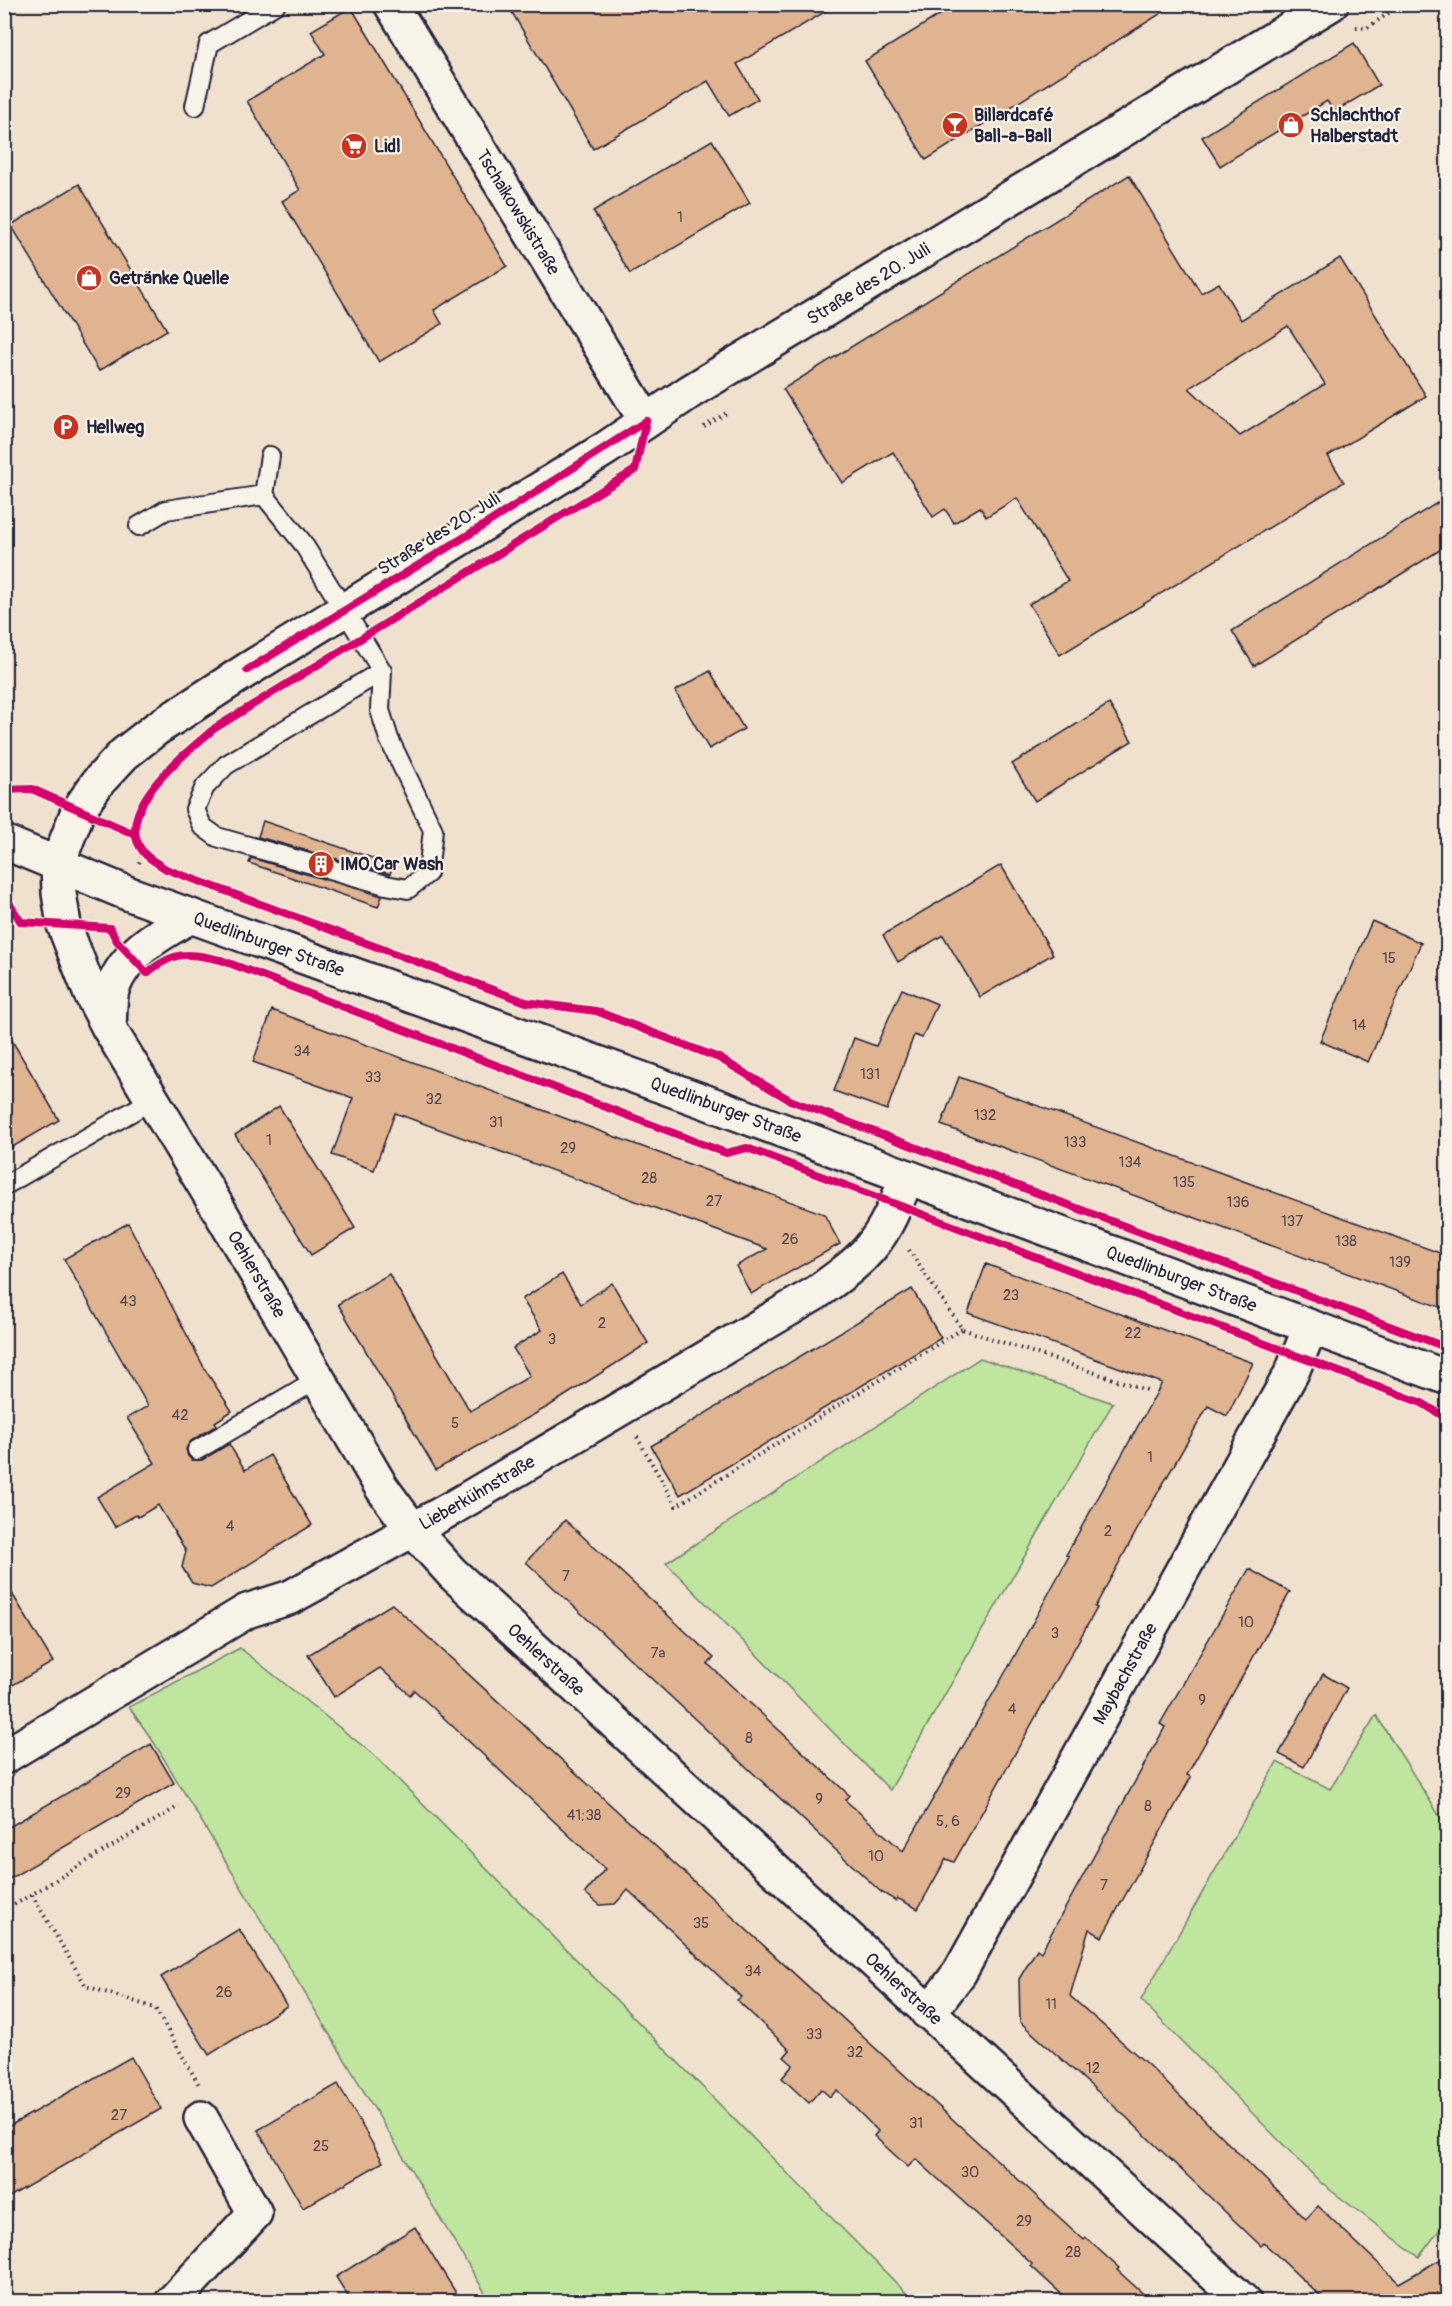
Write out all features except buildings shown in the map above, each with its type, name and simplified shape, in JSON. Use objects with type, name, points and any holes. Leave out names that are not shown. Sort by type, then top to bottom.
[{"type":"street","name":"Tschaikowskistraße","points":[[392,4],[646,421]]},
{"type":"street","name":"Straße des 20. Juli","points":[[58,863],[68,832],[80,807],[98,782],[124,754],[200,699],[486,524],[710,379],[1330,4]]},
{"type":"street","name":"Quedlinburger Straße","points":[[4,842],[127,893],[311,958],[1448,1378]]},
{"type":"street","name":"Oehlerstraße","points":[[58,863],[59,893],[64,925],[90,992],[109,1028],[382,1488],[412,1529],[452,1574],[1244,2301]]},
{"type":"street","points":[[109,1028],[113,988],[131,956],[156,937],[191,916]]},
{"type":"street","name":"Lieberkühnstraße","points":[[4,1757],[248,1611],[291,1597],[452,1508],[816,1293],[846,1271],[870,1248],[889,1219],[907,1177]]},
{"type":"street","name":"Maybachstraße","points":[[927,2012],[960,1972],[1292,1372],[1310,1328]]},
{"type":"street","points":[[172,2301],[255,2213],[201,2118]]},
{"type":"lane","points":[[195,106],[209,44],[276,4]]},
{"type":"lane","points":[[270,456],[264,495],[302,542],[382,671],[380,710],[389,739],[433,830],[428,873],[408,889],[386,885],[217,837],[201,826],[195,809],[205,787],[226,765],[382,671]]},
{"type":"lane","points":[[139,526],[166,510],[264,495]]},
{"type":"lane","points":[[4,1186],[152,1100]]},
{"type":"lane","points":[[197,1450],[318,1379]]},
{"type":"path","points":[[889,1219],[962,1329],[1150,1390]]},
{"type":"path","points":[[621,1409],[676,1506],[962,1329]]},
{"type":"path","points":[[4,1911],[179,1806]]},
{"type":"path","points":[[32,1895],[86,1986],[155,2008],[208,2099],[201,2118]]},
{"type":"green space","points":[[980,1358],[1113,1403],[890,1790],[666,1563]]},
{"type":"green space","points":[[240,1648],[374,1755],[914,2301],[490,2301],[155,1744],[129,1707]]},
{"type":"green space","points":[[1376,1715],[1447,1828],[1447,2220],[1419,2257],[1321,2183],[1141,2000],[1277,1762],[1330,1789]]},
{"type":"cycle path","points":[[646,421],[635,470],[215,728],[202,739],[171,767],[144,801],[136,819],[136,837],[144,853],[166,869],[526,1002],[596,1011],[719,1058],[790,1100],[1448,1348]]},
{"type":"cycle path","points":[[247,670],[486,524],[646,421]]},
{"type":"cycle path","points":[[4,790],[32,789],[134,834]]},
{"type":"cycle path","points":[[4,895],[21,922],[110,928],[117,941],[147,973],[166,960],[182,955],[221,960],[726,1153],[747,1148],[1422,1403],[1448,1419]]},
{"type":"place","name":"Billardcafé Ball-a-Ball","points":[[955,125]]},
{"type":"place","name":"Schlachthof Halberstadt","points":[[1291,125]]},
{"type":"place","name":"Lidl","points":[[354,146]]},
{"type":"place","name":"Getränke Quelle","points":[[89,278]]},
{"type":"place","name":"Hellweg","points":[[66,427]]},
{"type":"place","name":"IMO Car Wash","points":[[321,864]]}]
